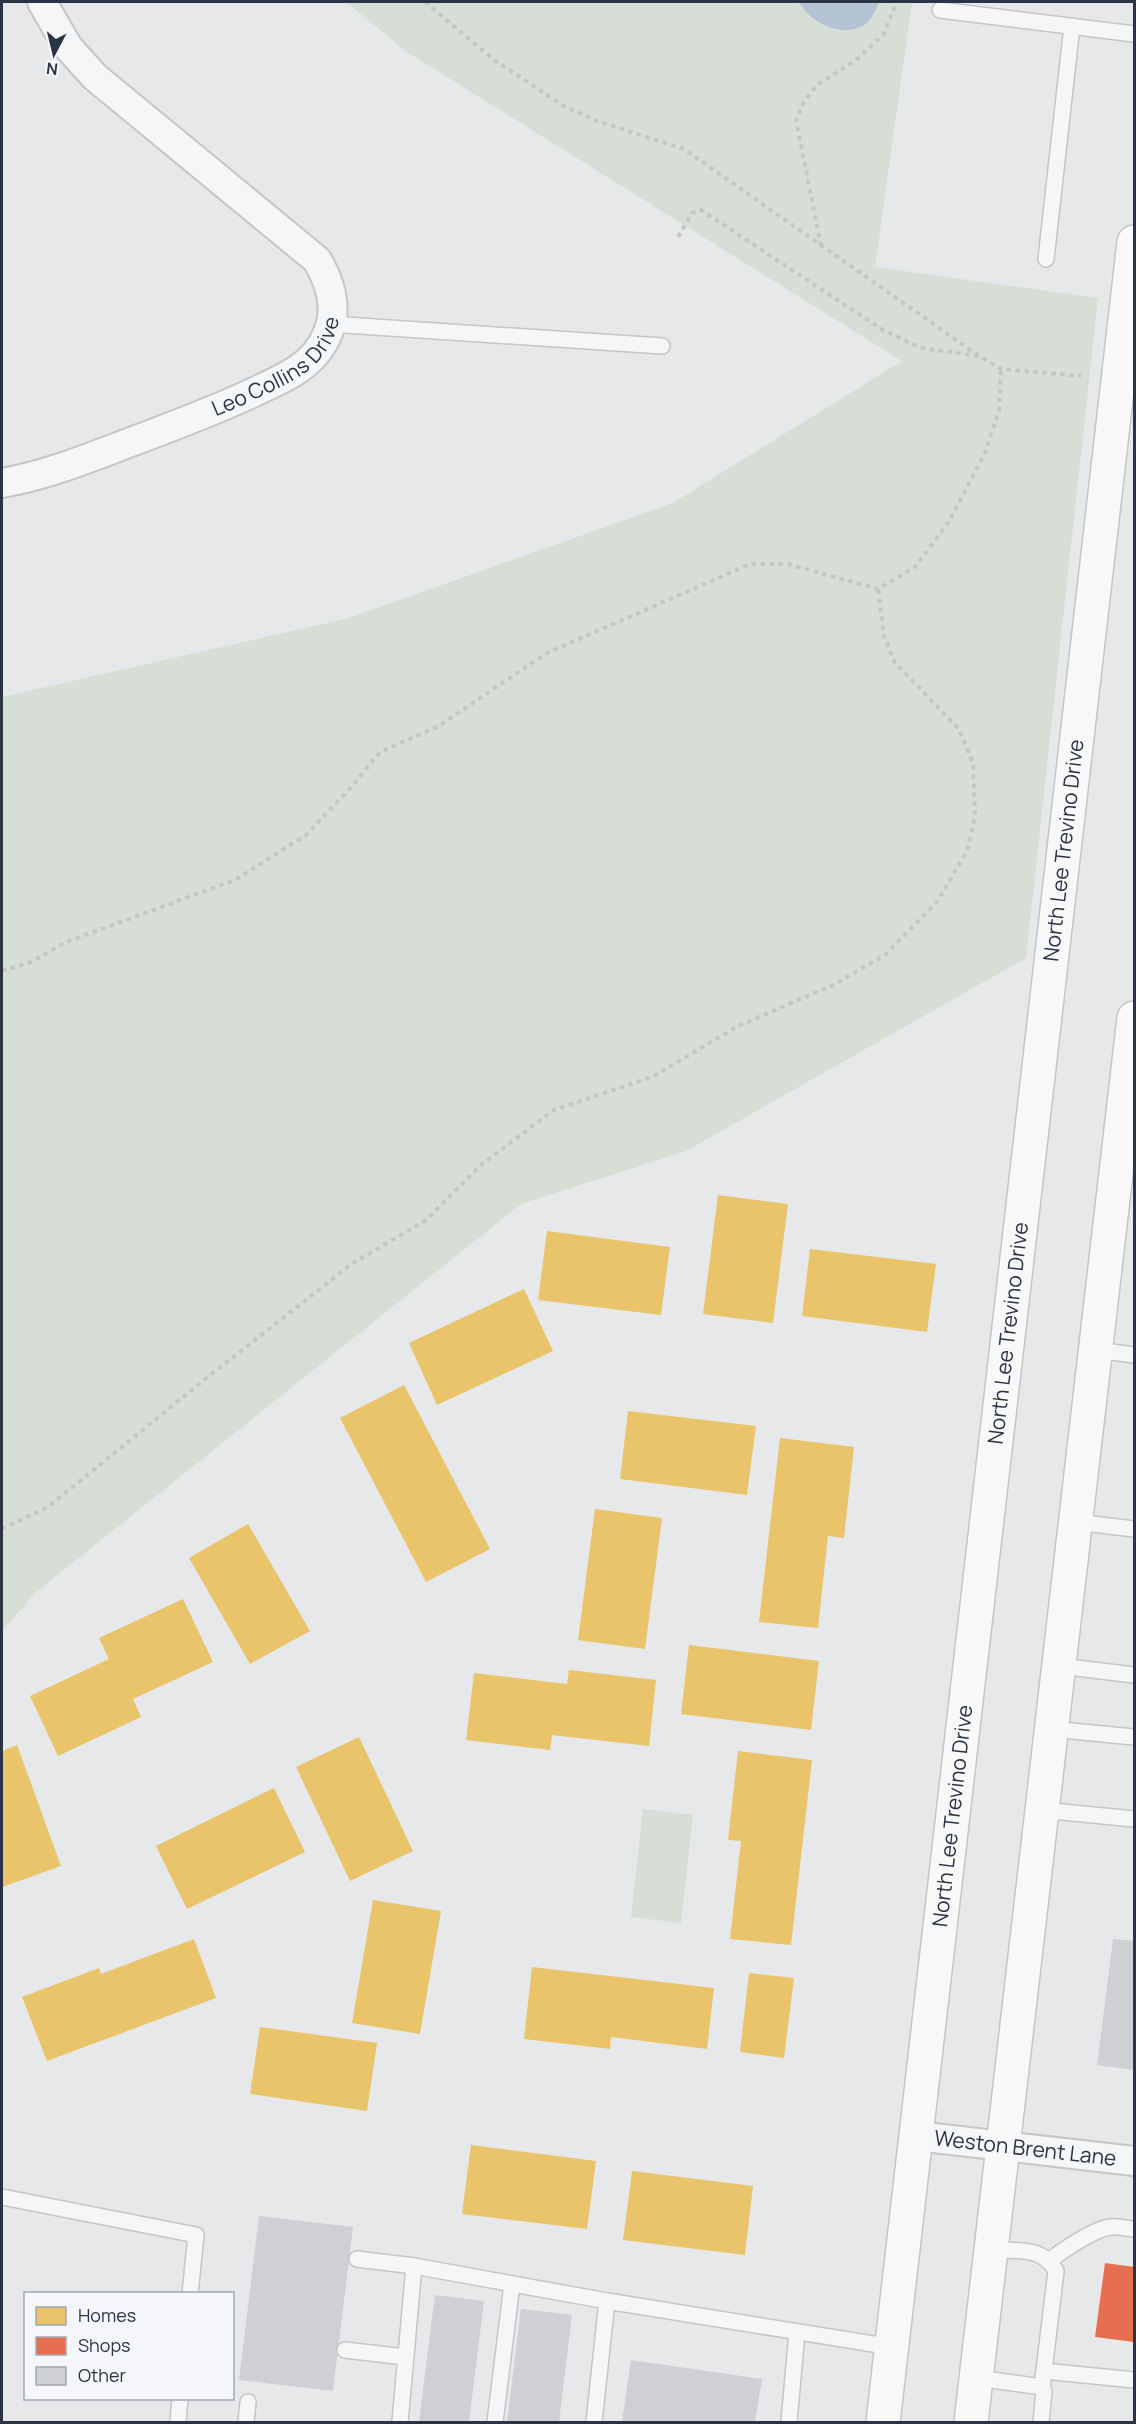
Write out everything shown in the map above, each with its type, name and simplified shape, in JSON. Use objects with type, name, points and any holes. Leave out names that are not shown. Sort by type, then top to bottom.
[{"type":"main road","name":"North Lee Trevino Drive","points":[[884,2422],[1134,242]]},
{"type":"main road","points":[[971,2422],[1096,1350],[1126,1170],[1134,1018]]},
{"type":"street","name":"Leo Collins Drive","points":[[2,483],[81,461],[207,414],[289,375],[315,355],[326,338],[333,306],[331,288],[317,260],[95,77],[68,47],[42,2]]},
{"type":"street","name":"Weston Brent Lane","points":[[916,2136],[1134,2161]]},
{"type":"lane","points":[[940,10],[1134,34]]},
{"type":"lane","points":[[1046,259],[1072,26]]},
{"type":"lane","points":[[330,324],[662,346]]},
{"type":"lane","points":[[1096,1350],[1134,1355]]},
{"type":"lane","points":[[1076,1522],[1134,1529]]},
{"type":"lane","points":[[1060,1666],[1134,1675]]},
{"type":"lane","points":[[1051,1729],[1134,1737]]},
{"type":"lane","points":[[1042,1810],[1134,1819]]},
{"type":"lane","points":[[2,2197],[196,2235],[190,2292]]},
{"type":"lane","points":[[1050,2260],[1067,2248],[1105,2229],[1112,2227],[1134,2229]]},
{"type":"lane","points":[[992,2250],[1036,2252],[1050,2260],[1056,2271],[1042,2387],[1044,2391],[1041,2422]]},
{"type":"lane","points":[[357,2259],[414,2266],[607,2301],[892,2346]]},
{"type":"lane","points":[[400,2422],[414,2266]]},
{"type":"lane","points":[[495,2422],[512,2284]]},
{"type":"lane","points":[[594,2422],[607,2301]]},
{"type":"lane","points":[[789,2422],[798,2332]]},
{"type":"lane","points":[[345,2350],[405,2357]]},
{"type":"lane","points":[[1044,2371],[1134,2380]]},
{"type":"lane","points":[[977,2378],[1042,2387]]},
{"type":"lane","points":[[178,2422],[180,2400]]},
{"type":"lane","points":[[246,2422],[248,2402]]},
{"type":"path","points":[[425,2],[494,60],[564,106],[597,121],[684,149],[821,247],[1001,369],[1081,376]]},
{"type":"path","points":[[821,247],[796,120],[804,102],[817,85],[856,60],[883,35],[897,2]]},
{"type":"path","points":[[678,237],[692,213],[701,210],[883,330],[921,348],[979,356]]},
{"type":"path","points":[[2,971],[31,962],[66,942],[235,880],[306,835],[354,784],[380,752],[439,726],[545,654],[750,564],[788,564],[879,589],[915,567],[948,523],[985,453],[999,410],[1001,369]]},
{"type":"path","points":[[2,1529],[48,1507],[353,1263],[425,1221],[482,1164],[554,1110],[652,1077],[738,1026],[833,985],[885,955],[937,902],[967,851],[975,816],[973,764],[959,729],[895,663],[884,636],[879,589]]},
{"type":"shaded area","points":[[346,2],[912,2],[875,267],[1098,298],[1026,958],[686,1151],[521,1204],[36,1592],[2,1631],[2,697],[349,618],[673,503],[902,361],[407,52]]},
{"type":"shaded area","points":[[643,1809],[693,1815],[681,1923],[631,1917]]},
{"type":"water","points":[[799,2],[879,2],[867,23],[855,29],[846,30],[818,22]]},
{"type":"building: Homes","points":[[718,1195],[788,1204],[773,1323],[703,1314]]},
{"type":"building: Homes","points":[[547,1231],[670,1247],[661,1315],[538,1300]]},
{"type":"building: Homes","points":[[810,1249],[936,1264],[927,1332],[802,1316]]},
{"type":"building: Homes","points":[[524,1289],[553,1351],[437,1405],[409,1343]]},
{"type":"building: Homes","points":[[404,1385],[490,1549],[426,1582],[340,1418]]},
{"type":"building: Homes","points":[[628,1411],[756,1426],[747,1495],[620,1479]]},
{"type":"building: Homes","points":[[780,1438],[854,1447],[844,1538],[828,1536],[818,1628],[759,1622]]},
{"type":"building: Homes","points":[[595,1509],[662,1518],[645,1649],[578,1640]]},
{"type":"building: Homes","points":[[248,1524],[310,1631],[250,1664],[189,1558]]},
{"type":"building: Homes","points":[[183,1599],[213,1662],[133,1699],[141,1717],[58,1756],[30,1696],[109,1659],[99,1638]]},
{"type":"building: Homes","points":[[689,1645],[819,1661],[811,1730],[681,1714]]},
{"type":"building: Homes","points":[[569,1670],[656,1680],[649,1746],[552,1735],[550,1750],[466,1740],[474,1673],[567,1684]]},
{"type":"building: Homes","points":[[359,1737],[413,1851],[350,1881],[296,1767]]},
{"type":"building: Homes","points":[[17,1745],[61,1866],[2,1887],[2,1751]]},
{"type":"building: Homes","points":[[738,1751],[812,1760],[791,1945],[730,1939],[741,1841],[728,1840]]},
{"type":"building: Homes","points":[[274,1788],[305,1852],[187,1909],[156,1846]]},
{"type":"building: Homes","points":[[373,1900],[441,1911],[420,2034],[352,2023]]},
{"type":"building: Homes","points":[[194,1939],[216,1998],[47,2061],[22,1997],[99,1968],[101,1974]]},
{"type":"building: Homes","points":[[532,1967],[714,1988],[707,2049],[611,2037],[610,2049],[524,2039]]},
{"type":"building: Homes","points":[[749,1973],[794,1978],[784,2058],[740,2052]]},
{"type":"building: Homes","points":[[260,2027],[377,2043],[367,2111],[250,2094]]},
{"type":"building: Homes","points":[[471,2145],[596,2161],[587,2229],[462,2214]]},
{"type":"building: Homes","points":[[632,2171],[753,2186],[745,2255],[623,2240]]},
{"type":"building: Shops","points":[[1105,2263],[1134,2267],[1134,2342],[1095,2337]]},
{"type":"building: Other","points":[[1113,1939],[1134,1941],[1134,2070],[1097,2065]]},
{"type":"building: Other","points":[[259,2216],[353,2227],[333,2391],[239,2380]]},
{"type":"building: Other","points":[[435,2295],[484,2301],[469,2422],[419,2422]]},
{"type":"building: Other","points":[[521,2309],[572,2315],[559,2422],[507,2422]]},
{"type":"building: Other","points":[[631,2360],[762,2379],[755,2422],[622,2422]]}]
